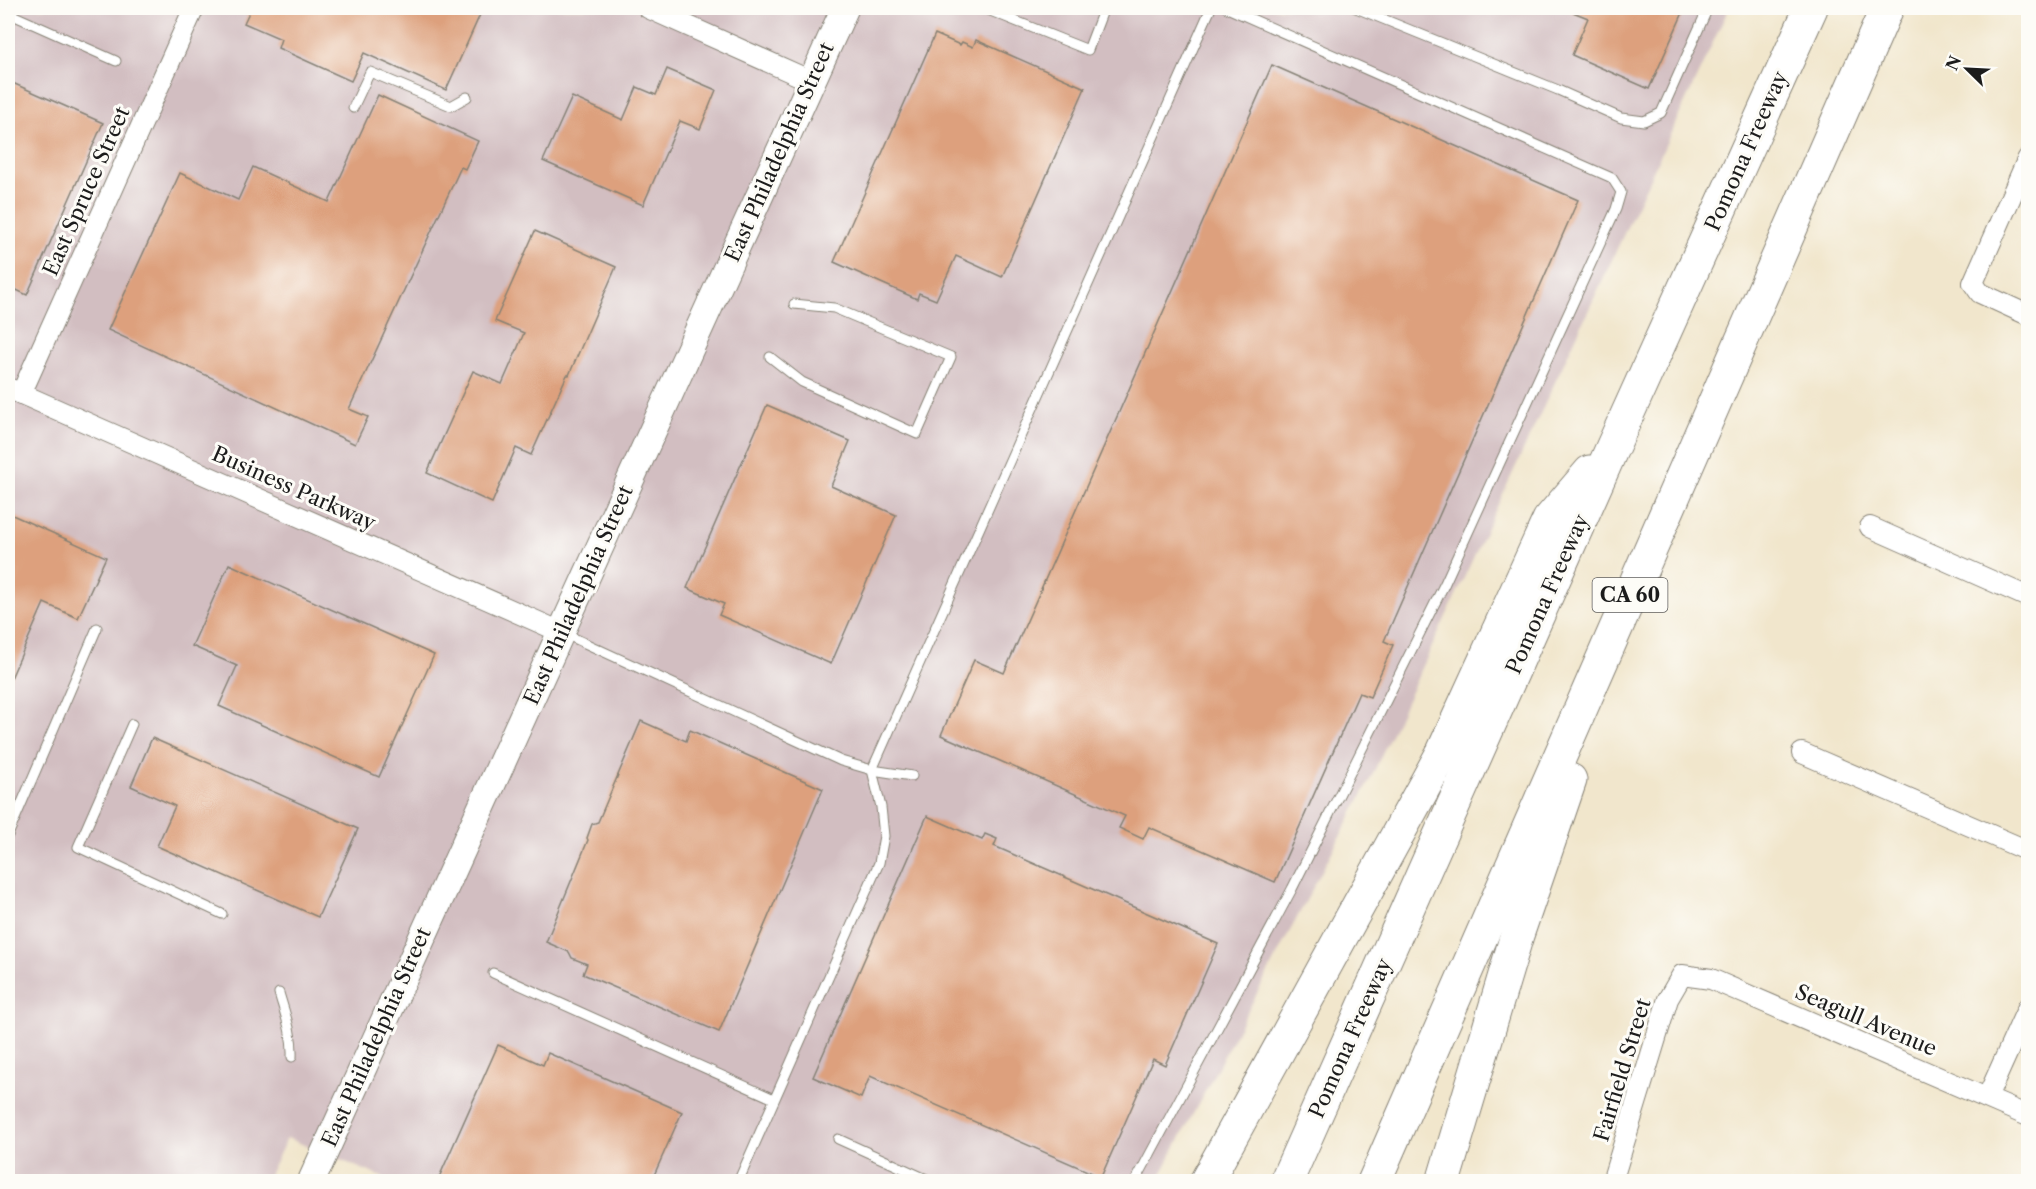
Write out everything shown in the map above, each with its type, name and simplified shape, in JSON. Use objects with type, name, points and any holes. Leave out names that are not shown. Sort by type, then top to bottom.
[{"type":"highway","name":"Pomona Freeway","points":[[1286,1182],[1613,446],[1811,8]]},
{"type":"highway","name":"CA 60","points":[[1374,1182],[1887,8]]},
{"type":"highway","points":[[1206,1182],[1442,754],[1549,520],[1613,446]]},
{"type":"highway","points":[[1443,1182],[1518,935],[1644,564]]},
{"type":"street","name":"East Spruce Street","points":[[14,391],[194,8]]},
{"type":"street","points":[[648,8],[811,81]]},
{"type":"street","name":"East Philadelphia Street","points":[[311,1182],[845,8]]},
{"type":"street","points":[[2028,158],[1973,283],[1980,293],[2028,315]]},
{"type":"street","name":"Business Parkway","points":[[14,391],[561,632]]},
{"type":"street","points":[[1869,527],[2028,597]]},
{"type":"street","points":[[1802,753],[2028,851]]},
{"type":"street","name":"Seagull Avenue","points":[[1682,975],[1711,979],[2028,1116]]},
{"type":"street","name":"Fairfield Street","points":[[1612,1182],[1668,999],[1682,975]]},
{"type":"street","points":[[1987,1098],[2028,1007]]},
{"type":"lane","points":[[983,8],[1088,50],[1104,8]]},
{"type":"lane","points":[[738,1182],[879,862],[884,836],[881,807],[872,770],[1211,8]]},
{"type":"lane","points":[[1135,1182],[1292,889],[1445,583],[1616,209],[1620,192],[1612,178],[1227,8]]},
{"type":"lane","points":[[1356,8],[1621,118],[1644,121],[1661,113],[1708,8]]},
{"type":"lane","points":[[8,14],[116,62]]},
{"type":"lane","points":[[353,108],[370,72],[451,106],[466,97]]},
{"type":"lane","points":[[770,357],[802,382],[917,434],[951,357],[834,308],[794,304]]},
{"type":"lane","points":[[8,835],[97,628]]},
{"type":"lane","points":[[561,632],[841,761],[872,770],[912,776]]},
{"type":"lane","points":[[132,724],[78,848],[222,914]]},
{"type":"lane","points":[[493,973],[774,1099]]},
{"type":"lane","points":[[279,993],[289,1026],[292,1057]]},
{"type":"lane","points":[[838,1139],[933,1182]]},
{"type":"shaded area","points":[[8,8],[1729,8],[1369,782],[1157,1182],[394,1182],[287,1138],[266,1181],[8,1181]]},
{"type":"building","points":[[251,8],[483,8],[446,90],[364,53],[351,81],[278,48],[281,39],[244,23]]},
{"type":"building","points":[[1563,8],[1685,8],[1649,89],[1572,55],[1588,18]]},
{"type":"building","points":[[935,34],[960,45],[962,42],[973,47],[976,40],[1085,88],[1002,277],[956,256],[936,300],[919,293],[917,299],[834,262]]},
{"type":"building","points":[[1272,65],[1578,200],[1384,641],[1393,645],[1370,697],[1359,693],[1275,882],[1149,827],[1143,839],[1119,828],[1125,816],[941,735],[974,660],[1004,673]]},
{"type":"building","points":[[667,69],[716,90],[700,129],[680,121],[643,205],[543,161],[572,97],[623,120],[637,87],[656,95]]},
{"type":"building","points":[[8,81],[103,123],[27,295],[8,286]]},
{"type":"building","points":[[378,95],[478,141],[465,169],[461,167],[349,409],[368,417],[355,444],[108,330],[180,173],[238,200],[253,167],[329,202]]},
{"type":"building","points":[[535,231],[616,267],[531,455],[516,448],[492,503],[427,473],[473,371],[502,384],[524,333],[495,321]]},
{"type":"building","points":[[767,405],[850,441],[831,486],[896,515],[831,664],[719,615],[724,604],[687,588]]},
{"type":"building","points":[[8,513],[106,557],[78,618],[44,603],[8,685]]},
{"type":"building","points":[[229,564],[434,655],[379,777],[219,706],[237,666],[192,646]]},
{"type":"building","points":[[641,721],[686,741],[690,730],[823,789],[719,1032],[583,974],[587,964],[572,958],[569,952],[546,942],[588,840],[592,824],[598,822]]},
{"type":"building","points":[[152,738],[358,829],[318,917],[157,846],[175,806],[131,786]]},
{"type":"building","points":[[927,816],[982,840],[985,834],[997,839],[994,846],[1218,944],[1165,1065],[1153,1059],[1101,1177],[870,1076],[861,1098],[813,1077]]},
{"type":"building","points":[[498,1045],[543,1065],[548,1053],[682,1112],[651,1182],[437,1182]]}]
